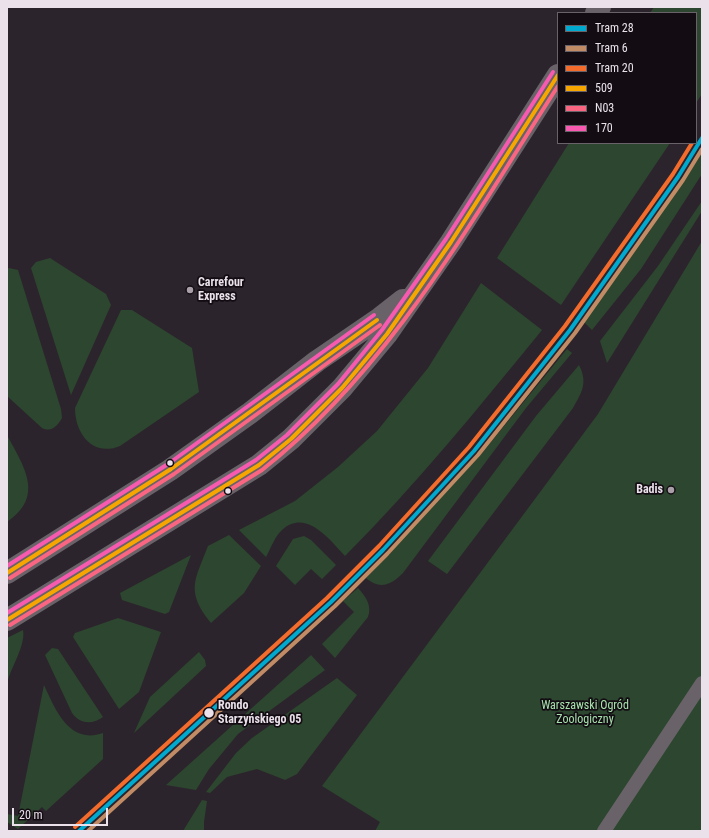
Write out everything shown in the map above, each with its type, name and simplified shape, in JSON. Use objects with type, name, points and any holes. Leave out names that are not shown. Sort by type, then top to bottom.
[{"type":"street","points":[[7,620],[259,466],[291,439],[342,388],[387,334],[490,182],[557,76]]},
{"type":"street","points":[[7,573],[170,470],[250,413],[317,361],[380,318],[421,285]]},
{"type":"lane","points":[[604,831],[700,690]]},
{"type":"green space","points":[[654,7],[702,7],[702,94],[697,102],[697,12],[651,12]]},
{"type":"green space","points":[[568,144],[669,144],[561,305],[497,258]]},
{"type":"green space","points":[[702,151],[702,174],[641,269],[592,330],[583,321],[647,235]]},
{"type":"green space","points":[[702,201],[702,211],[607,363],[600,341],[658,266]]},
{"type":"green space","name":"Warszawski Ogród Zoologiczny","points":[[702,241],[702,831],[375,831],[380,822],[322,786],[598,414]]},
{"type":"green space","points":[[50,258],[106,294],[111,305],[71,395],[31,268],[36,262]]},
{"type":"green space","points":[[7,269],[18,270],[61,409],[62,418],[57,426],[49,430],[42,428],[7,396]]},
{"type":"green space","points":[[481,283],[542,330],[422,474],[345,556],[325,535],[317,529],[309,524],[300,523],[291,524],[282,530],[275,539],[266,557],[239,530],[295,501],[338,467],[377,431],[428,368]]},
{"type":"green space","points":[[121,310],[132,310],[192,348],[199,392],[120,446],[110,449],[94,446],[87,441],[78,426],[75,408]]},
{"type":"green space","points":[[567,349],[572,353],[526,408],[403,573],[394,581],[381,585],[371,582],[366,578],[482,453]]},
{"type":"green space","points":[[579,365],[582,371],[583,387],[573,408],[447,574],[428,561],[536,416]]},
{"type":"green space","points":[[7,435],[20,458],[28,481],[28,491],[25,502],[19,512],[7,522]]},
{"type":"green space","points":[[229,535],[261,566],[244,593],[211,623],[203,612],[195,594],[196,577],[208,546]]},
{"type":"green space","points":[[304,536],[311,540],[336,565],[322,579],[311,569],[295,585],[276,566],[293,539]]},
{"type":"green space","points":[[191,555],[169,612],[165,614],[122,600],[120,593]]},
{"type":"green space","points":[[358,588],[368,601],[368,617],[335,658],[322,644],[354,612],[343,601]]},
{"type":"green space","points":[[118,618],[161,632],[139,692],[119,709],[73,637],[75,633]]},
{"type":"green space","points":[[23,630],[20,649],[7,683],[7,638]]},
{"type":"green space","points":[[52,648],[58,649],[103,717],[99,720],[90,722],[82,721],[75,717],[72,713],[45,655]]},
{"type":"green space","points":[[199,652],[205,660],[206,666],[134,733],[150,697]]},
{"type":"green space","points":[[311,655],[325,670],[238,734],[209,769],[196,790],[166,785]]},
{"type":"green space","points":[[337,678],[357,695],[297,774],[285,780],[257,769],[227,777],[210,793],[206,792],[236,753],[252,738]]},
{"type":"green space","points":[[44,685],[59,714],[72,729],[81,734],[91,735],[103,733],[103,759],[46,811],[42,807],[18,829],[7,822],[7,814],[18,816]]},
{"type":"green space","points":[[202,800],[207,801],[204,831],[183,831]]},
{"type":"tram line","name":"28","points":[[79,831],[331,602],[383,550],[474,451],[570,330],[678,177],[702,138]]},
{"type":"tram line","name":"20","points":[[75,827],[327,598],[379,546],[469,447],[565,326],[673,174],[691,144]]},
{"type":"tram line","name":"6","points":[[88,831],[335,606],[387,554],[478,455],[575,333],[683,180],[702,149]]},
{"type":"transit line","name":"170","points":[[7,613],[256,460],[287,435],[338,384],[382,330],[446,239],[553,72]]},
{"type":"transit line","name":"509","points":[[7,620],[259,465],[291,439],[342,388],[387,334],[451,242],[557,77]]},
{"type":"transit line","name":"N03","points":[[10,625],[262,470],[308,430],[350,386],[389,340],[425,291],[460,240],[557,88]]},
{"type":"transit line","name":"170","points":[[7,566],[168,464],[374,315]]},
{"type":"transit line","name":"509","points":[[7,573],[171,469],[377,320]]},
{"type":"transit line","name":"N03","points":[[10,578],[174,474],[380,325]]},
{"type":"place","name":"Carrefour Express","points":[[190,290]]},
{"type":"place","name":"Badis","points":[[671,490]]},
{"type":"place","name":"Rondo Starzyńskiego 05","points":[[209,713]]}]
